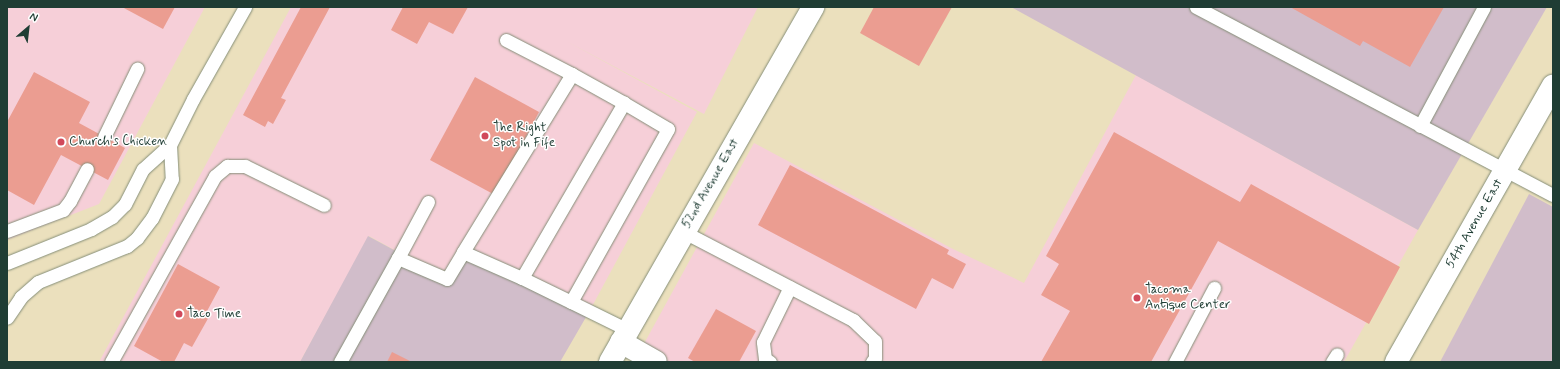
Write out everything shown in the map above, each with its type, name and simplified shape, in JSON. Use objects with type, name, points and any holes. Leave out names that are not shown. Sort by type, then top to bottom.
[{"type":"street","name":"52nd Avenue East","points":[[610,362],[813,7]]},
{"type":"street","name":"54th Avenue East","points":[[1396,362],[1553,86]]},
{"type":"street","points":[[625,336],[656,362]]},
{"type":"lane","points":[[7,263],[91,229],[112,218],[125,204],[143,169],[170,145],[193,99],[245,7]]},
{"type":"lane","points":[[1196,7],[1553,195]]},
{"type":"lane","points":[[1420,126],[1484,7]]},
{"type":"lane","points":[[506,40],[572,74],[668,129],[570,302]]},
{"type":"lane","points":[[104,137],[137,69]]},
{"type":"lane","points":[[398,258],[447,279],[572,74]]},
{"type":"lane","points":[[522,278],[624,103]]},
{"type":"lane","points":[[7,318],[21,297],[38,282],[127,246],[137,238],[152,218],[172,179],[170,145]]},
{"type":"lane","points":[[111,362],[215,176],[227,166],[245,166],[324,205]]},
{"type":"lane","points":[[7,231],[63,210],[70,202],[87,169]]},
{"type":"lane","points":[[340,362],[428,202]]},
{"type":"lane","points":[[684,232],[853,320],[875,341],[875,358],[872,362]]},
{"type":"lane","points":[[463,252],[522,278],[570,302],[625,336]]},
{"type":"lane","points":[[770,362],[765,359],[763,342],[790,287]]},
{"type":"lane","points":[[1175,362],[1214,288]]},
{"type":"shaded area","points":[[7,7],[205,7],[99,204],[7,240]]},
{"type":"shaded area","points":[[291,7],[758,7],[704,114],[566,41],[697,112],[589,312],[444,277],[369,236],[300,362],[99,362]]},
{"type":"shaded area","points":[[1011,7],[1547,7],[1418,230]]},
{"type":"shaded area","points":[[1136,75],[1418,230],[1344,362],[634,362],[754,143],[951,248],[1024,283]]},
{"type":"shaded area","points":[[1529,194],[1553,207],[1553,362],[1440,362]]},
{"type":"shaded area","points":[[368,236],[444,277],[462,243],[589,312],[560,362],[300,362]]},
{"type":"building","points":[[122,7],[175,7],[163,29]]},
{"type":"building","points":[[301,7],[330,7],[281,98],[286,100],[273,124],[268,121],[265,127],[243,115]]},
{"type":"building","points":[[403,7],[468,7],[453,34],[429,22],[417,44],[391,30]]},
{"type":"building","points":[[874,7],[952,7],[919,66],[860,33]]},
{"type":"building","points":[[1290,7],[1444,7],[1410,67],[1363,41],[1360,46]]},
{"type":"building","name":"Church's Chicken","points":[[34,72],[90,102],[79,123],[125,148],[108,180],[61,155],[34,205],[7,190],[7,122]]},
{"type":"building","name":"The Right Spot in Fife","points":[[475,77],[539,112],[495,195],[430,160]]},
{"type":"building","points":[[1114,132],[1240,202],[1251,184],[1400,267],[1369,324],[1218,241],[1151,362],[1041,362],[1070,311],[1041,295],[1059,264],[1046,256]]},
{"type":"building","points":[[790,165],[949,250],[947,254],[966,264],[953,289],[932,278],[916,309],[758,225]]},
{"type":"building","name":"Taco Time","points":[[178,264],[220,287],[206,313],[210,315],[192,347],[184,343],[174,362],[163,362],[134,346]]},
{"type":"building","points":[[716,309],[756,331],[739,362],[695,362],[688,358]]},
{"type":"building","points":[[392,352],[412,362],[387,362]]},
{"type":"place","name":"The Right Spot in Fife","points":[[485,136]]},
{"type":"place","name":"Church's Chicken","points":[[61,142]]},
{"type":"place","name":"Tacoma Antique Center","points":[[1137,298]]},
{"type":"place","name":"Taco Time","points":[[179,314]]}]
